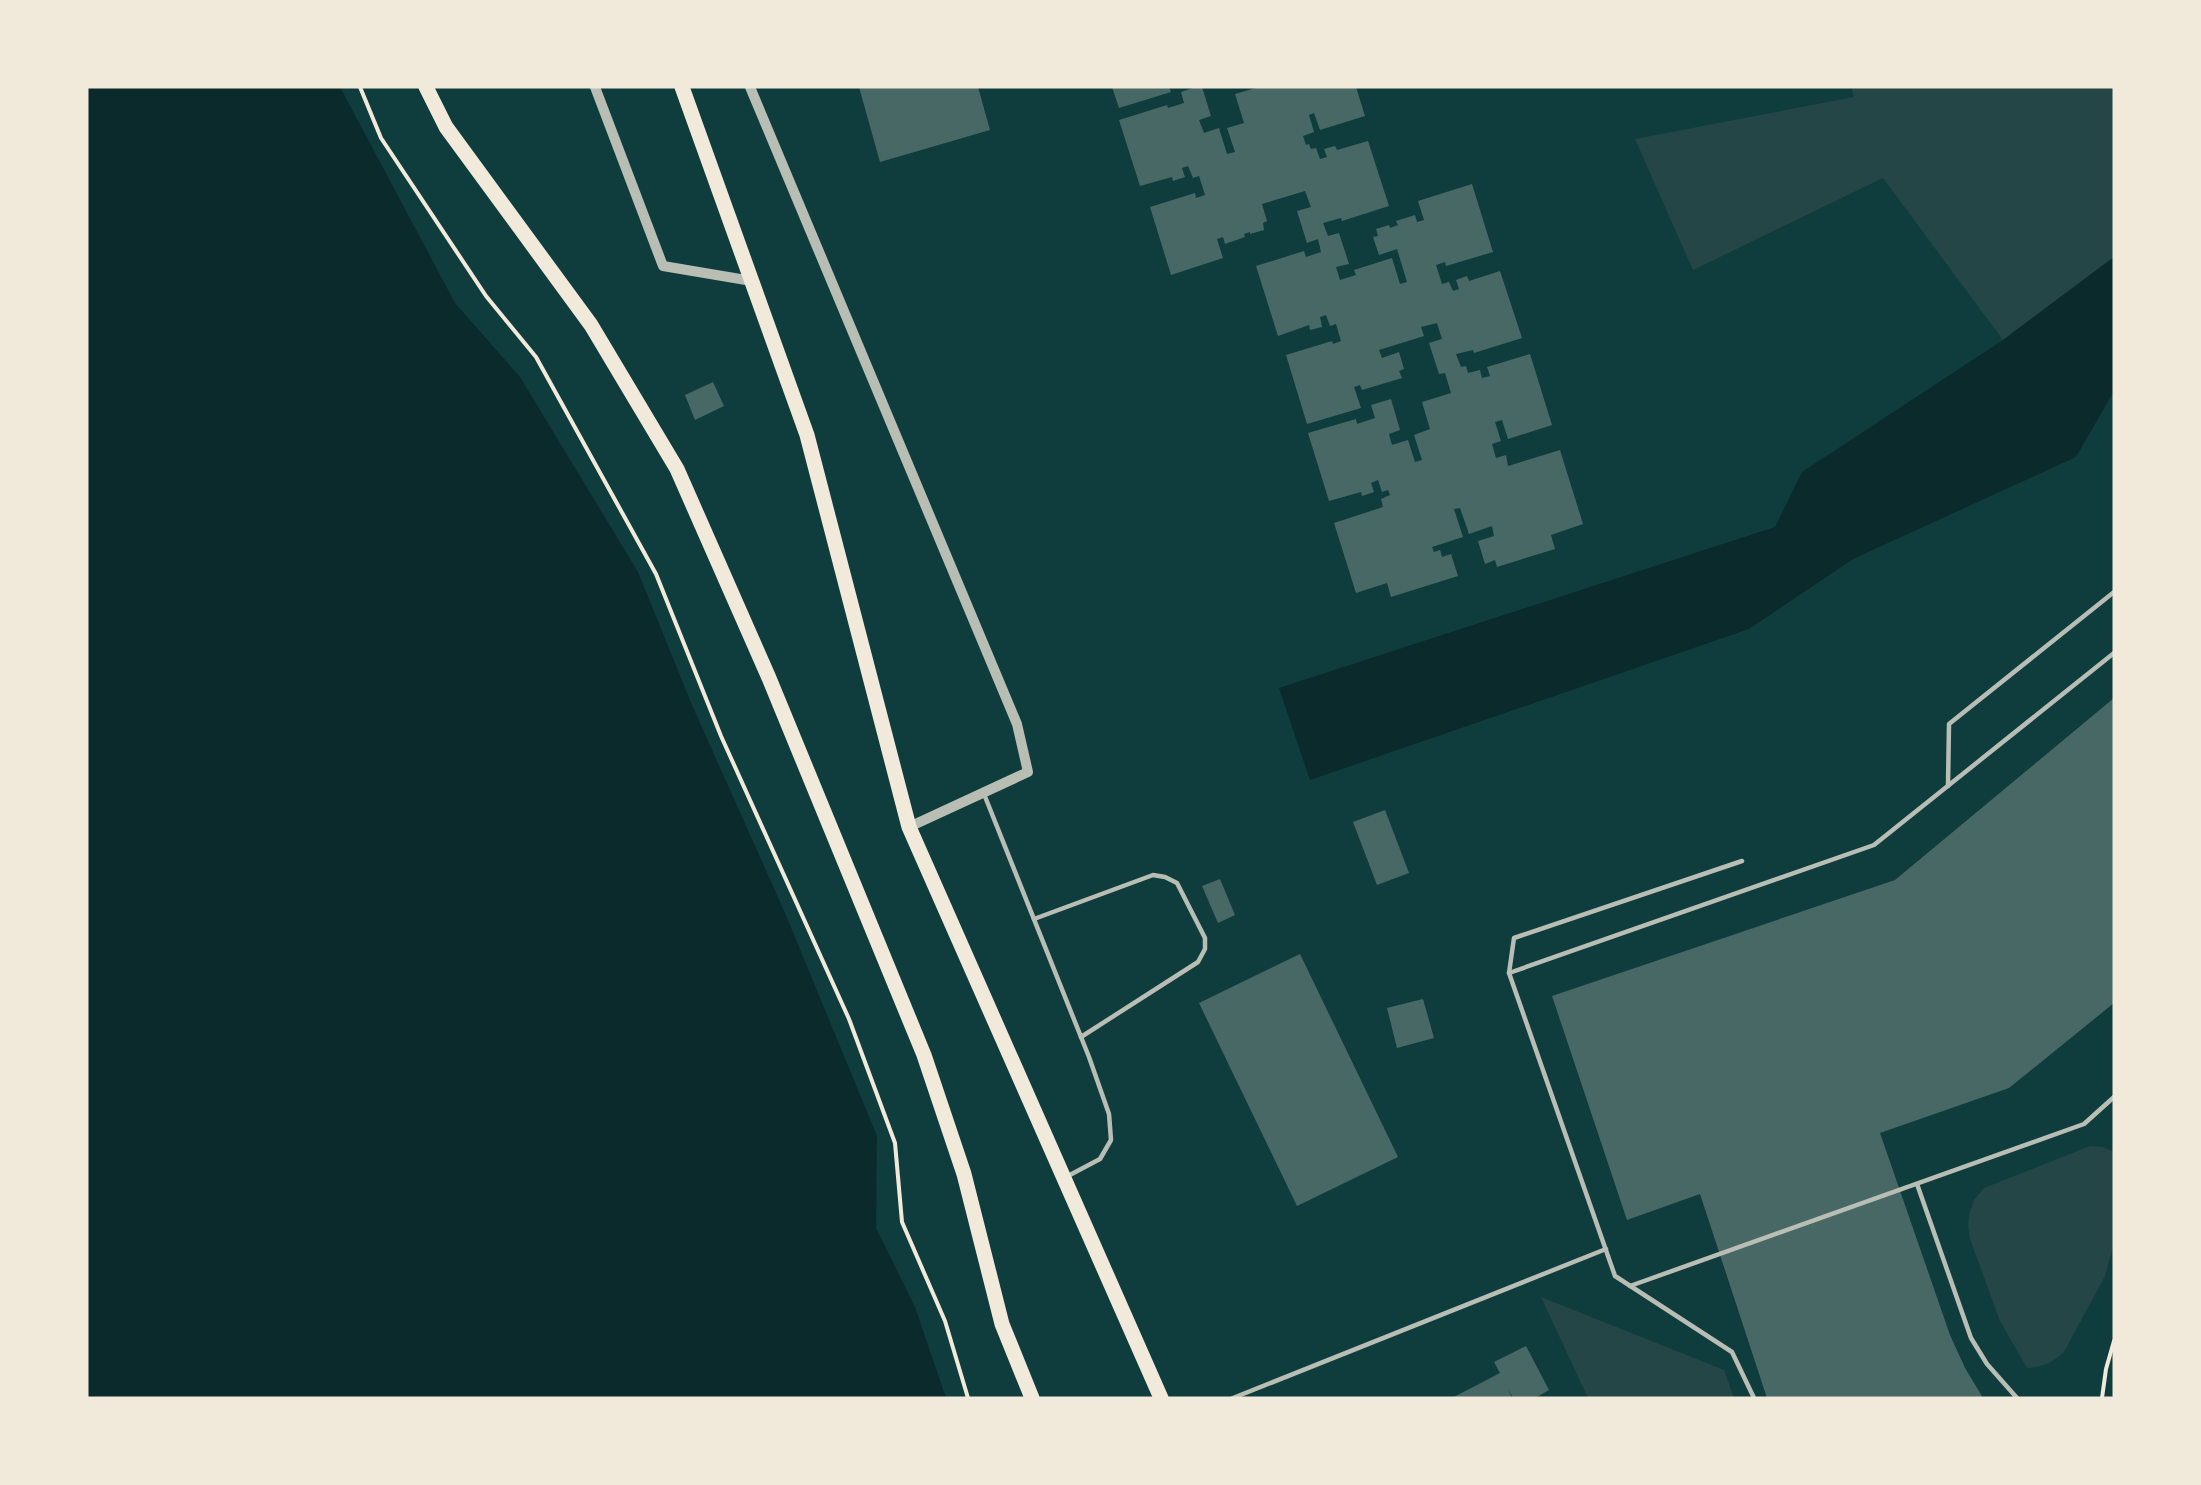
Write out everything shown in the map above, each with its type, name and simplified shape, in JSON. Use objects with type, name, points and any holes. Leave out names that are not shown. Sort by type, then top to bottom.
[{"type":"main road","points":[[426,87],[446,128],[591,325],[677,469],[773,689],[924,1055],[964,1174],[1002,1324],[1032,1398]]},
{"type":"main road","points":[[682,87],[807,435],[909,827],[1161,1398]]},
{"type":"street","points":[[596,87],[663,266],[752,281]]},
{"type":"street","points":[[750,87],[1017,724],[1028,772],[909,827]]},
{"type":"lane","points":[[1948,786],[1948,724],[2114,592]]},
{"type":"lane","points":[[1509,973],[1874,845],[2114,653]]},
{"type":"lane","points":[[983,792],[1082,1037],[1109,1114],[1111,1140],[1100,1159],[1064,1178]]},
{"type":"lane","points":[[1742,861],[1514,938],[1509,973],[1616,1276],[1732,1352],[1754,1398]]},
{"type":"lane","points":[[1034,919],[1153,875],[1166,877],[1177,883],[1205,938],[1205,949],[1198,962],[1082,1037]]},
{"type":"lane","points":[[1630,1286],[2084,1124],[2114,1097]]},
{"type":"lane","points":[[1917,1184],[1971,1338],[1987,1364],[2017,1398]]},
{"type":"lane","points":[[1233,1398],[1606,1249]]},
{"type":"path","points":[[360,87],[381,138],[486,296],[536,357],[656,574],[721,735],[849,1019],[895,1143],[902,1222],[945,1321],[968,1398]]},
{"type":"path","points":[[2102,1398],[2106,1369],[2114,1341]]},
{"type":"shaded area","points":[[87,87],[340,87],[455,303],[520,377],[638,572],[692,705],[785,913],[877,1136],[876,1228],[915,1307],[946,1398],[87,1398]]},
{"type":"shaded area","points":[[1851,87],[2114,87],[2114,257],[2003,340],[1883,178],[1693,270],[1635,139],[1854,97]]},
{"type":"shaded area","points":[[2114,257],[2114,391],[2076,457],[1853,559],[1749,629],[1310,780],[1279,688],[1775,527],[1802,472],[2003,340]]},
{"type":"shaded area","points":[[2090,1146],[2103,1147],[2114,1152],[2114,1243],[2105,1276],[2064,1352],[2047,1364],[2027,1368],[2000,1321],[1970,1239],[1969,1215],[1974,1200],[1984,1188]]},
{"type":"shaded area","points":[[1541,1297],[1724,1370],[1734,1398],[1588,1398]]},
{"type":"building","points":[[859,87],[978,87],[990,130],[880,162]]},
{"type":"building","points":[[1112,87],[1169,87],[1171,92],[1119,108]]},
{"type":"building","points":[[1202,87],[1211,116],[1199,120],[1204,133],[1219,128],[1227,154],[1235,152],[1227,128],[1244,123],[1235,94],[1259,87],[1356,87],[1365,116],[1320,130],[1314,113],[1309,115],[1314,132],[1303,136],[1306,145],[1309,144],[1311,149],[1316,148],[1320,159],[1327,157],[1324,149],[1335,146],[1337,150],[1368,141],[1389,206],[1342,221],[1341,218],[1323,223],[1328,236],[1339,233],[1349,264],[1336,267],[1340,280],[1356,275],[1354,270],[1392,258],[1400,284],[1407,282],[1397,249],[1379,255],[1373,237],[1378,236],[1376,229],[1389,225],[1390,228],[1398,225],[1396,221],[1415,215],[1417,222],[1424,220],[1418,201],[1472,184],[1493,252],[1446,266],[1445,262],[1436,265],[1442,284],[1449,282],[1453,291],[1459,289],[1456,280],[1467,276],[1469,281],[1500,271],[1522,338],[1474,353],[1473,350],[1456,354],[1461,367],[1466,366],[1468,373],[1480,370],[1482,378],[1490,376],[1487,367],[1530,354],[1552,425],[1508,439],[1502,420],[1495,422],[1501,441],[1492,444],[1496,458],[1506,455],[1508,466],[1560,450],[1583,524],[1551,535],[1555,549],[1497,567],[1495,560],[1485,564],[1478,541],[1494,536],[1492,526],[1469,534],[1460,508],[1454,509],[1463,537],[1432,547],[1434,552],[1440,550],[1442,557],[1451,554],[1458,576],[1391,597],[1387,583],[1356,593],[1334,523],[1383,507],[1381,499],[1390,495],[1388,490],[1382,492],[1378,480],[1371,483],[1374,492],[1362,496],[1361,492],[1329,501],[1308,433],[1356,419],[1357,424],[1375,418],[1371,405],[1391,399],[1400,430],[1389,434],[1392,445],[1408,440],[1415,462],[1422,460],[1414,435],[1430,429],[1422,402],[1451,393],[1445,373],[1439,374],[1429,343],[1442,339],[1437,323],[1421,327],[1424,336],[1379,350],[1382,358],[1399,352],[1404,369],[1399,371],[1402,378],[1362,390],[1360,385],[1354,387],[1361,408],[1307,424],[1286,355],[1332,341],[1333,344],[1341,341],[1336,324],[1330,326],[1326,315],[1320,317],[1322,327],[1310,330],[1309,325],[1278,336],[1256,266],[1304,251],[1306,257],[1321,252],[1318,239],[1307,243],[1297,211],[1311,207],[1305,191],[1262,204],[1267,221],[1263,223],[1264,230],[1244,234],[1245,237],[1225,244],[1223,237],[1217,239],[1223,258],[1171,275],[1150,207],[1195,193],[1196,198],[1205,195],[1199,176],[1193,178],[1188,166],[1182,168],[1185,177],[1173,181],[1172,177],[1140,186],[1119,120],[1167,105],[1168,108],[1184,103],[1181,92]]},
{"type":"building","points":[[713,382],[724,406],[695,420],[685,395]]},
{"type":"building","points":[[2114,698],[2114,1003],[2009,1088],[1880,1133],[1950,1335],[1965,1368],[1983,1398],[1767,1398],[1700,1194],[1627,1220],[1552,996],[1895,880]]},
{"type":"building","points":[[1385,810],[1409,873],[1377,885],[1353,822]]},
{"type":"building","points":[[1220,879],[1235,915],[1218,923],[1202,886]]},
{"type":"building","points":[[1300,954],[1398,1157],[1297,1206],[1199,1003]]},
{"type":"building","points":[[1423,999],[1434,1038],[1397,1048],[1387,1008]]},
{"type":"building","points":[[1526,1346],[1549,1390],[1535,1398],[1513,1398],[1508,1389],[1512,1398],[1452,1398],[1500,1373],[1494,1362]]}]
